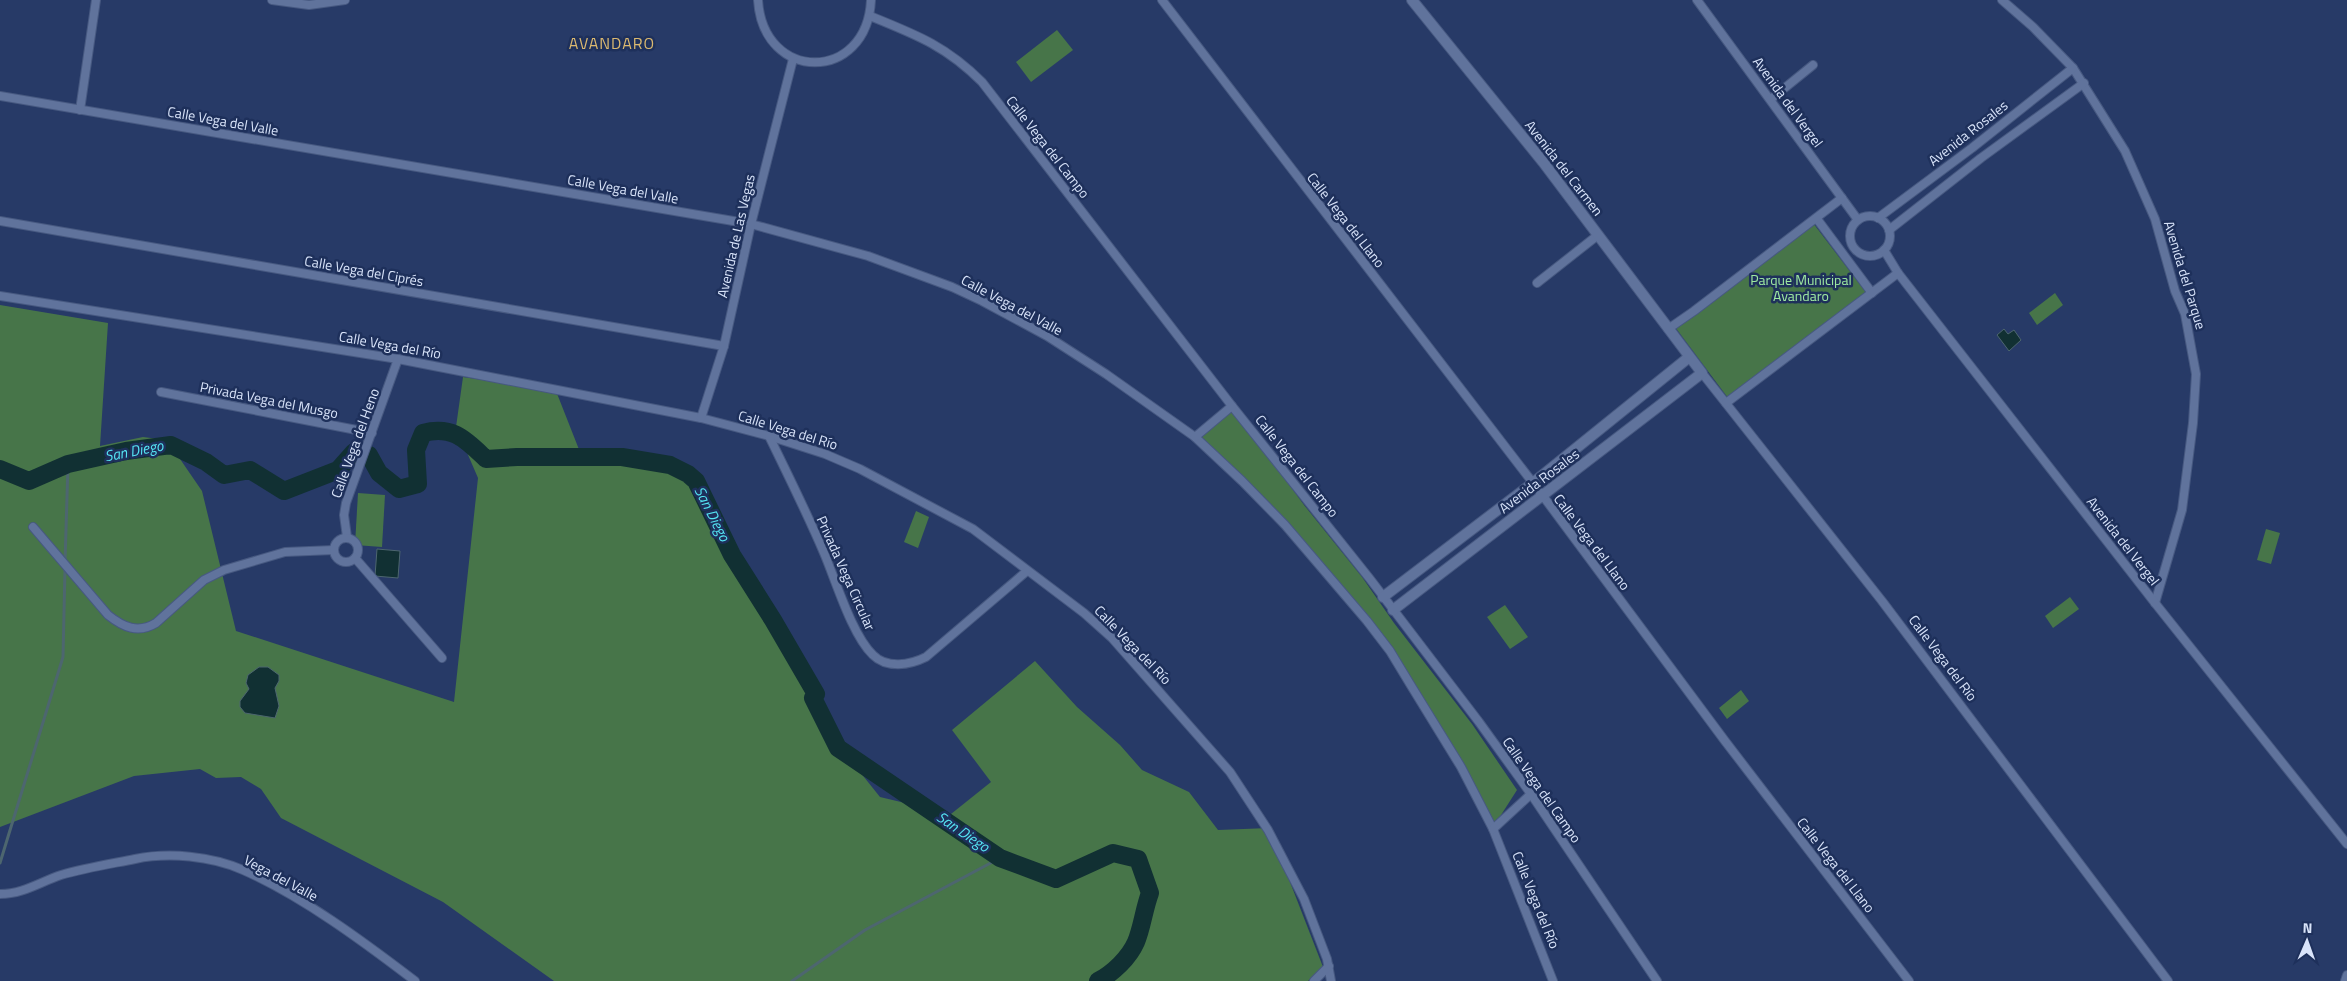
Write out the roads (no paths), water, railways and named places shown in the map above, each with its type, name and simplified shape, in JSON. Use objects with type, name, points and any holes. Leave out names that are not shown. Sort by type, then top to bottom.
[{"type":"street","points":[[80,110],[96,0]]},
{"type":"street","points":[[272,0],[309,5],[345,0]]},
{"type":"street","points":[[758,0],[759,16],[766,34],[778,48],[793,59],[808,63],[824,62],[839,57],[852,48],[862,36],[870,16],[871,0]]},
{"type":"street","name":"Calle Vega del Llano","points":[[1162,0],[1543,496],[1725,741],[1910,981]]},
{"type":"street","name":"Avenida del Carmen","points":[[1412,0],[1598,235],[1688,358]]},
{"type":"street","name":"Avenida del Vergel","points":[[1697,0],[1858,220]]},
{"type":"street","name":"Avenida del Parque","points":[[2002,0],[2073,68],[2125,151],[2149,203],[2163,242],[2175,291],[2185,314],[2195,366],[2193,424],[2186,488],[2177,534],[2155,603]]},
{"type":"street","name":"Calle Vega del Campo","points":[[870,16],[925,38],[961,63],[982,82],[1232,406],[1393,610],[1531,794],[1657,981]]},
{"type":"street","name":"Avenida de Las Vegas","points":[[701,418],[724,346],[751,224],[793,59]]},
{"type":"street","points":[[1771,99],[1813,65]]},
{"type":"street","name":"Avenida Rosales","points":[[1878,218],[1972,148],[2073,68]]},
{"type":"street","name":"Avenida Rosales","points":[[1889,230],[1981,158],[2084,83]]},
{"type":"street","name":"Calle Vega del Valle","points":[[0,96],[751,224],[868,256],[952,287],[1047,336],[1106,374],[1195,437]]},
{"type":"street","points":[[1972,148],[1981,158]]},
{"type":"street","points":[[1668,329],[1817,219],[1842,198]]},
{"type":"street","points":[[1865,217],[1878,218],[1889,230],[1889,241],[1884,250],[1878,254],[1865,255],[1854,248],[1850,236],[1851,230],[1858,220],[1865,217]]},
{"type":"street","points":[[1817,219],[1872,293]]},
{"type":"street","name":"Calle Vega del Ciprés","points":[[0,221],[724,346]]},
{"type":"street","points":[[1537,283],[1598,235]]},
{"type":"street","points":[[1845,256],[1854,248]]},
{"type":"street","name":"Avenida del Vergel","points":[[1884,250],[1898,273],[2155,603],[2347,844]]},
{"type":"street","points":[[1726,403],[1898,273]]},
{"type":"street","name":"Calle Vega del Río","points":[[0,296],[398,359],[701,418],[769,436],[825,454],[860,469],[973,529],[1084,613],[1112,638],[1230,772],[1268,830],[1304,899],[1329,966],[1331,981]]},
{"type":"street","name":"Avenida Rosales","points":[[1383,597],[1533,484],[1688,358]]},
{"type":"street","name":"Calle Vega del Río","points":[[1688,358],[1726,403],[1882,601],[2168,981]]},
{"type":"street","name":"Calle Vega del Heno","points":[[347,538],[344,515],[346,503],[398,359]]},
{"type":"street","name":"Avenida Rosales","points":[[1393,610],[1702,373]]},
{"type":"street","name":"Privada Vega del Musgo","points":[[161,392],[372,433]]},
{"type":"street","points":[[1232,406],[1195,437],[1285,525],[1379,636],[1461,767],[1493,829],[1531,794]]},
{"type":"street","name":"Privada Vega Circular","points":[[769,436],[822,548],[859,635],[873,655],[880,661],[899,664],[915,662],[926,657],[1027,570]]},
{"type":"street","points":[[33,527],[108,615],[118,623],[138,629],[149,628],[204,580],[224,570],[290,551],[334,550]]},
{"type":"street","points":[[334,550],[336,543],[347,538],[354,541],[357,545],[355,558],[442,658]]},
{"type":"street","points":[[334,550],[342,561],[355,558]]},
{"type":"street","name":"Calle Vega del Río","points":[[1493,829],[1553,981]]},
{"type":"street","name":"Vega del Valle","points":[[0,894],[18,892],[80,870],[140,858],[172,856],[200,858],[243,870],[323,915],[378,952],[415,981]]},
{"type":"street","points":[[1314,981],[1329,966]]},
{"type":"street","points":[[2345,981],[2347,975]]},
{"type":"waterway","name":"San Diego","points":[[0,469],[29,481],[68,464],[126,451],[171,445],[206,462],[224,475],[250,470],[284,491],[338,470],[354,452],[369,455],[379,473],[399,489],[418,484],[416,450],[423,433],[433,431],[443,431],[458,436],[486,459],[517,457],[622,457],[670,465],[688,474],[696,481],[732,555],[816,694],[813,698],[838,748],[1000,858],[1056,879],[1113,853],[1138,859],[1150,893],[1138,937],[1125,959],[1109,974],[1098,981]]},
{"type":"waterway","points":[[65,562],[68,464]]},
{"type":"waterway","points":[[0,863],[63,657],[65,568]]},
{"type":"waterway","points":[[792,981],[865,930],[1000,858]]},
{"type":"district","name":"AVANDARO","points":[[612,43]]},
{"type":"park label","name":"Parque Municipal Avandaro","points":[[1801,288]]}]
